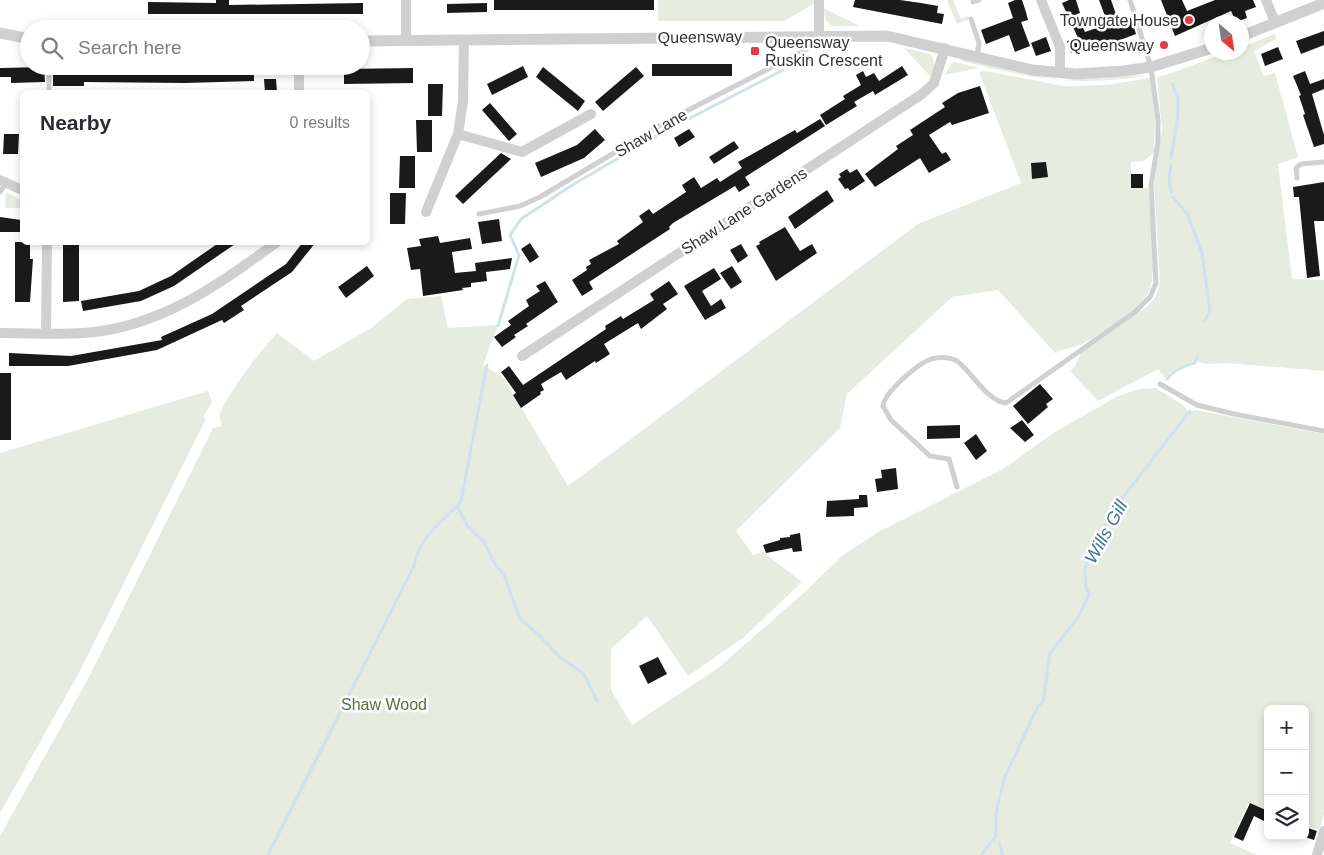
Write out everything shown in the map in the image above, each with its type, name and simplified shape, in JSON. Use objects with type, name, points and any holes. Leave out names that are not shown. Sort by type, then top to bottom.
[{"type":"street","points":[[406,0],[406,40]]},
{"type":"street","points":[[816,36],[819,0]]},
{"type":"street","points":[[1041,0],[1060,47],[1060,73]]},
{"type":"street","points":[[1266,0],[1275,22]]},
{"type":"street","points":[[1249,33],[1324,3]]},
{"type":"street","points":[[0,33],[20,37]]},
{"type":"street","name":"Queensway","points":[[370,41],[887,36],[945,48],[1032,70],[1060,73],[1103,73],[1151,67],[1204,50]]},
{"type":"street","points":[[426,212],[458,134],[463,101],[464,40]]},
{"type":"street","name":"Shaw Lane Gardens","points":[[522,356],[922,94],[934,82],[945,48]]},
{"type":"street","points":[[299,75],[299,90]]},
{"type":"street","points":[[458,134],[522,152],[591,114]]},
{"type":"street","points":[[3,181],[20,189]]},
{"type":"street","points":[[46,333],[47,245]]},
{"type":"street","points":[[0,333],[84,333],[111,329],[166,312],[204,292],[273,245]]},
{"type":"street","points":[[1317,855],[1324,831]]},
{"type":"lane","points":[[957,487],[948,459],[930,456],[891,420],[886,413],[884,400],[886,395],[920,365],[941,357],[957,362],[995,399],[1006,403],[1135,312],[1150,297],[1156,283],[1151,185],[1158,142],[1158,120],[1151,67],[1130,0]]},
{"type":"lane","points":[[971,19],[979,43],[976,56]]},
{"type":"lane","name":"Shaw Lane","points":[[479,214],[520,206],[540,197],[671,120],[807,49],[816,36]]},
{"type":"lane","points":[[49,75],[49,90]]},
{"type":"lane","points":[[1297,178],[1296,168],[1301,164],[1324,162]]},
{"type":"lane","points":[[0,192],[3,181]]},
{"type":"lane","points":[[1160,384],[1197,405],[1324,431]]},
{"type":"green space","points":[[658,0],[814,0],[814,4],[784,21],[658,21]]},
{"type":"green space","points":[[947,0],[953,0],[961,19],[968,16],[969,19],[957,24]]},
{"type":"green space","points":[[824,9],[860,26],[832,26],[825,19]]},
{"type":"green space","points":[[1275,34],[1276,39],[1254,51],[1264,76],[1275,73],[1298,157],[1278,164],[1292,279],[1324,280],[1324,371],[1228,363],[1206,364],[1194,361],[1170,373],[1166,379],[1158,369],[1098,401],[1070,371],[1083,351],[1149,305],[1156,296],[1160,282],[1154,185],[1162,129],[1157,77],[1207,60],[1249,60],[1249,44]]},
{"type":"green space","points":[[904,48],[930,54],[934,66],[931,77]]},
{"type":"green space","points":[[963,59],[1023,74],[1059,80],[1008,72],[959,60]]},
{"type":"green space","points":[[953,62],[955,62],[979,68],[944,75]]},
{"type":"green space","name":"Shaw Wood","points":[[985,71],[1064,86],[1107,85],[1150,78],[1155,114],[1154,152],[1144,161],[1131,162],[1131,187],[1148,188],[1153,241],[1153,269],[1152,281],[1145,298],[1130,313],[1101,333],[1081,345],[1055,353],[998,290],[952,297],[847,394],[840,428],[736,531],[753,555],[763,552],[802,582],[743,638],[688,676],[647,616],[611,649],[611,690],[632,725],[717,669],[806,591],[843,555],[880,531],[1003,469],[1055,432],[1118,396],[1139,389],[1156,388],[1184,406],[1188,412],[1195,410],[1324,434],[1324,814],[1319,830],[1309,827],[1309,705],[1264,705],[1264,809],[1249,802],[1230,843],[1257,855],[0,855],[0,836],[88,679],[213,428],[222,426],[219,414],[245,372],[277,333],[314,361],[371,328],[407,299],[441,296],[448,328],[498,325],[483,365],[503,377],[568,486],[918,224],[1021,183],[979,72]]},
{"type":"green space","points":[[1148,75],[1098,81],[1064,80]]},
{"type":"green space","points":[[6,192],[20,200],[20,208],[5,208]]},
{"type":"green space","points":[[208,391],[212,402],[203,417],[206,419],[80,671],[0,813],[0,453]]},
{"type":"building","points":[[216,0],[229,0],[229,5],[363,3],[363,14],[148,14],[148,2],[216,3]]},
{"type":"building","points":[[494,0],[654,0],[654,10],[494,10]]},
{"type":"building","points":[[855,0],[900,0],[938,6],[937,13],[944,14],[942,24],[853,7]]},
{"type":"building","points":[[1022,0],[1026,12],[1028,20],[1021,22],[1030,46],[1015,52],[1009,35],[986,44],[981,30],[1013,18],[1008,3]]},
{"type":"building","points":[[1076,0],[1080,13],[1077,14],[1085,32],[1108,24],[1099,0],[1111,0],[1119,23],[1131,18],[1136,34],[1099,48],[1098,44],[1071,53],[1067,41],[1078,38],[1062,3]]},
{"type":"building","name":"Towngate House","points":[[1161,0],[1182,0],[1187,11],[1215,0],[1253,0],[1256,7],[1245,11],[1246,15],[1233,15],[1231,11],[1222,15],[1204,15],[1204,23],[1175,36]]},
{"type":"building","points":[[487,3],[487,12],[447,13],[447,4]]},
{"type":"building","points":[[1324,31],[1324,45],[1301,54],[1296,41]]},
{"type":"building","points":[[1046,37],[1051,51],[1036,56],[1031,43]]},
{"type":"building","points":[[1278,47],[1283,59],[1265,66],[1261,54]]},
{"type":"building","points":[[652,64],[732,64],[732,76],[652,76]]},
{"type":"building","points":[[523,66],[528,77],[492,95],[487,84]]},
{"type":"building","points":[[902,66],[908,75],[875,95],[873,91],[854,102],[857,106],[826,125],[820,115],[845,99],[843,96],[861,85],[856,75],[863,71],[866,77],[874,73],[879,81]]},
{"type":"building","points":[[543,67],[585,101],[578,111],[536,77]]},
{"type":"building","points":[[636,67],[644,76],[603,111],[595,102]]},
{"type":"building","points":[[0,68],[20,68],[20,75],[45,75],[45,82],[11,83],[11,77],[0,77]]},
{"type":"building","points":[[413,68],[413,83],[344,84],[344,75],[370,75],[370,69]]},
{"type":"building","points":[[1305,71],[1310,84],[1324,79],[1324,89],[1312,94],[1324,135],[1324,144],[1314,147],[1303,115],[1305,114],[1299,96],[1301,95],[1293,76]]},
{"type":"building","points":[[53,75],[254,75],[254,81],[185,83],[84,82],[84,86],[53,86]]},
{"type":"building","points":[[264,79],[276,79],[277,90],[265,90]]},
{"type":"building","points":[[428,84],[443,84],[442,116],[428,116]]},
{"type":"building","points":[[980,86],[989,113],[952,125],[950,122],[929,135],[942,154],[946,152],[951,160],[929,173],[920,158],[875,187],[865,174],[898,149],[896,146],[913,135],[910,130],[945,107],[942,103],[958,93]]},
{"type":"building","points":[[490,103],[517,134],[509,141],[482,110]]},
{"type":"building","points":[[820,119],[825,126],[745,177],[750,185],[739,192],[735,186],[673,223],[669,227],[670,229],[589,282],[593,289],[582,296],[572,280],[587,270],[586,267],[591,264],[589,260],[619,244],[617,241],[643,222],[639,216],[649,209],[653,214],[686,192],[682,185],[694,177],[701,188],[717,178],[720,182],[742,168],[738,162],[795,130],[797,133]]},
{"type":"building","points":[[416,120],[432,120],[432,152],[417,152]]},
{"type":"building","points":[[595,129],[605,140],[584,158],[541,177],[535,163],[577,145]]},
{"type":"building","points":[[689,129],[695,137],[679,147],[674,138]]},
{"type":"building","points":[[4,134],[19,134],[18,154],[3,154]]},
{"type":"building","points":[[734,141],[739,148],[714,164],[709,157]]},
{"type":"building","points":[[501,153],[511,159],[463,204],[455,196]]},
{"type":"building","points":[[400,156],[415,156],[415,188],[399,188]]},
{"type":"building","points":[[1046,162],[1048,177],[1032,179],[1031,163]]},
{"type":"building","points":[[847,169],[850,173],[857,169],[865,181],[850,191],[848,188],[845,189],[838,179],[841,177],[839,174]]},
{"type":"building","points":[[1131,174],[1143,174],[1143,188],[1131,188]]},
{"type":"building","points":[[1324,182],[1324,221],[1314,221],[1320,276],[1307,278],[1299,197],[1294,197],[1293,187]]},
{"type":"building","points":[[827,190],[834,201],[795,229],[788,217]]},
{"type":"building","points":[[390,193],[406,193],[405,224],[390,224]]},
{"type":"building","points":[[0,217],[20,220],[20,232],[0,232]]},
{"type":"building","points":[[499,219],[502,241],[482,244],[478,222]]},
{"type":"building","points":[[785,227],[800,251],[812,244],[817,253],[776,281],[756,246],[760,244],[759,242]]},
{"type":"building","points":[[438,236],[440,243],[470,238],[472,249],[452,252],[455,273],[476,271],[475,263],[512,258],[510,269],[486,272],[487,281],[471,283],[471,287],[462,288],[463,290],[423,296],[420,269],[411,270],[407,248],[421,246],[419,239]]},
{"type":"building","points":[[15,242],[20,242],[20,245],[30,245],[30,259],[33,259],[30,302],[15,302]]},
{"type":"building","points":[[530,243],[539,257],[530,263],[521,249]]},
{"type":"building","points":[[741,244],[748,256],[738,263],[730,250]]},
{"type":"building","points":[[63,245],[79,245],[79,301],[63,302]]},
{"type":"building","points":[[216,245],[234,245],[174,286],[141,301],[83,311],[81,301],[139,291],[171,276]]},
{"type":"building","points":[[301,245],[314,245],[292,272],[241,306],[244,310],[224,323],[222,320],[157,350],[68,366],[9,366],[9,353],[71,356],[162,340],[161,337],[212,314],[286,264]]},
{"type":"building","points":[[367,266],[374,276],[346,298],[338,287]]},
{"type":"building","points":[[732,266],[742,282],[731,289],[720,273]]},
{"type":"building","points":[[714,268],[721,279],[702,291],[711,306],[721,299],[726,308],[705,320],[684,286]]},
{"type":"building","points":[[545,281],[558,302],[526,324],[528,326],[514,335],[516,337],[502,347],[494,337],[511,325],[508,321],[529,306],[526,300],[540,291],[536,286]]},
{"type":"building","points":[[669,281],[678,294],[663,304],[667,309],[641,329],[638,323],[604,344],[610,354],[596,363],[595,361],[566,380],[561,372],[541,384],[544,390],[540,392],[541,394],[521,408],[513,395],[516,393],[501,372],[509,366],[523,385],[606,329],[605,326],[621,316],[623,319],[654,300],[650,294]]},
{"type":"building","points":[[0,373],[11,373],[11,440],[0,440]]},
{"type":"building","points":[[1040,384],[1053,399],[1046,404],[1048,407],[1028,424],[1013,406]]},
{"type":"building","points":[[1022,420],[1034,435],[1025,442],[1010,428]]},
{"type":"building","points":[[960,425],[960,438],[927,439],[927,426]]},
{"type":"building","points":[[976,434],[987,451],[976,460],[964,443]]},
{"type":"building","points":[[896,468],[898,489],[877,492],[875,479],[882,478],[881,470]]},
{"type":"building","points":[[859,495],[867,495],[868,507],[854,508],[854,516],[826,517],[827,501],[859,499]]},
{"type":"building","points":[[800,533],[802,551],[793,552],[792,548],[766,553],[763,545]]},
{"type":"building","points":[[658,657],[667,674],[648,684],[639,666]]},
{"type":"building","points":[[1250,803],[1264,809],[1264,821],[1254,816],[1243,841],[1234,837]]},
{"type":"building","points":[[1309,828],[1317,831],[1314,840],[1309,838]]},
{"type":"waterway","points":[[498,326],[519,255],[510,235],[521,219],[574,184],[665,131],[783,70]]},
{"type":"waterway","name":"Wills Gill","points":[[1171,158],[1178,116],[1178,97],[1172,84]]},
{"type":"waterway","name":"Wills Gill","points":[[1171,165],[1169,178],[1171,192]]},
{"type":"waterway","name":"Wills Gill","points":[[1173,197],[1188,215],[1202,253],[1210,312],[1204,322]]},
{"type":"waterway","name":"Wills Gill","points":[[1167,379],[1172,373],[1195,363],[1197,357]]},
{"type":"waterway","points":[[487,365],[461,501],[457,506],[468,527],[484,542],[495,564],[504,575],[520,619],[538,634],[560,657],[581,672],[597,701]]},
{"type":"waterway","name":"Wills Gill","points":[[981,855],[996,836],[996,813],[1004,779],[1038,706],[1043,702],[1050,653],[1077,619],[1089,595],[1086,587],[1085,568],[1091,552],[1117,505],[1190,411]]},
{"type":"waterway","points":[[268,855],[414,566],[420,547],[436,526],[457,506]]},
{"type":"waterway","name":"Wills Gill","points":[[1000,843],[1002,855]]},
{"type":"place","name":"Towngate House","points":[[1189,20]]},
{"type":"place","name":"Queensway","points":[[1164,45]]},
{"type":"place","name":"Queensway Ruskin Crescent","points":[[755,51]]}]
